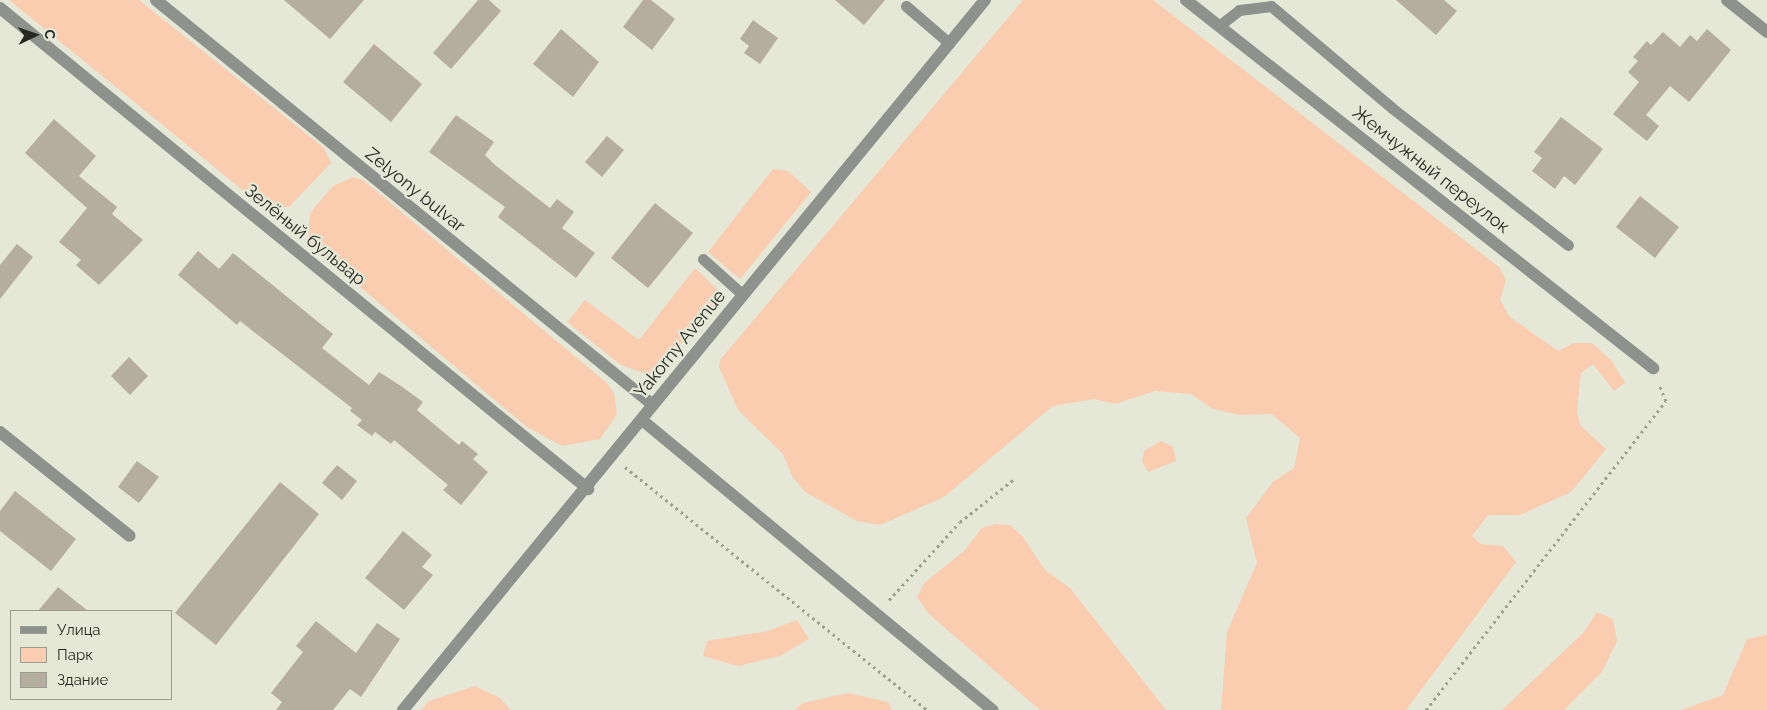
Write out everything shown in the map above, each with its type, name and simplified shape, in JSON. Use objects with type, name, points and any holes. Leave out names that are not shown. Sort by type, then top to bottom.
[{"type":"street","name":"Zelyony bulvar","points":[[156,0],[653,405]]},
{"type":"street","name":"Yakorny Avenue","points":[[403,710],[588,490],[742,294],[985,0]]},
{"type":"street","name":"Жемчужный переулок","points":[[1186,0],[1653,368]]},
{"type":"street","points":[[1728,0],[1767,32]]},
{"type":"street","name":"Зелёный бульвар","points":[[0,8],[588,490]]},
{"type":"street","points":[[642,420],[992,710]]},
{"type":"street","points":[[0,432],[130,536]]},
{"type":"lane","points":[[906,6],[949,43]]},
{"type":"lane","points":[[1220,25],[1239,10],[1271,6],[1392,108],[1568,245]]},
{"type":"lane","points":[[702,259],[742,294]]},
{"type":"path","points":[[1426,710],[1666,401],[1653,368]]},
{"type":"path","points":[[613,458],[927,710]]},
{"type":"path","points":[[877,614],[960,522],[1012,480]]},
{"type":"green space","points":[[9,0],[139,0],[324,148],[331,163],[289,207],[262,206]]},
{"type":"green space","points":[[1023,0],[1153,0],[1499,267],[1506,280],[1500,300],[1510,317],[1558,351],[1574,343],[1592,343],[1612,361],[1625,383],[1614,391],[1593,364],[1581,373],[1577,411],[1580,425],[1606,449],[1571,492],[1520,515],[1488,515],[1472,536],[1481,544],[1503,546],[1516,562],[1406,710],[1221,710],[1227,632],[1257,563],[1246,518],[1273,482],[1294,468],[1300,438],[1272,414],[1240,415],[1213,409],[1191,394],[1155,391],[1115,404],[1094,399],[1053,406],[944,497],[880,525],[857,521],[805,492],[792,476],[783,454],[738,410],[719,367],[720,360]]},
{"type":"green space","points":[[773,169],[788,171],[811,192],[740,279],[708,252]]},
{"type":"green space","points":[[353,177],[363,180],[607,383],[614,393],[617,414],[600,439],[562,446],[527,427],[316,250],[308,238],[310,213],[333,186]]},
{"type":"green space","points":[[695,268],[723,295],[656,372],[646,374],[621,365],[567,322],[585,300],[639,340]]},
{"type":"green space","points":[[1161,441],[1173,447],[1176,461],[1148,472],[1142,461],[1144,451]]},
{"type":"green space","points":[[996,524],[1010,525],[1023,537],[1045,570],[1070,588],[1166,710],[1040,710],[929,614],[917,597],[924,583],[964,551],[982,528]]},
{"type":"green space","points":[[1597,612],[1613,619],[1617,641],[1602,672],[1564,710],[1502,710],[1584,632]]},
{"type":"green space","points":[[797,620],[809,639],[780,656],[738,666],[703,656],[707,641],[768,631]]},
{"type":"green space","points":[[1767,635],[1767,710],[1681,710],[1723,695],[1747,639]]},
{"type":"green space","points":[[475,686],[500,698],[511,710],[421,710],[429,701]]},
{"type":"green space","points":[[848,693],[888,702],[892,710],[795,710],[803,703]]},
{"type":"building","points":[[284,0],[364,0],[330,39]]},
{"type":"building","points":[[478,0],[489,0],[501,11],[451,69],[433,53]]},
{"type":"building","points":[[643,0],[651,0],[675,19],[652,50],[623,27]]},
{"type":"building","points":[[835,0],[885,0],[864,25]]},
{"type":"building","points":[[1396,0],[1444,0],[1457,11],[1436,35]]},
{"type":"building","points":[[753,20],[778,38],[760,64],[744,53],[749,46],[740,39]]},
{"type":"building","points":[[561,29],[599,62],[573,97],[533,64]]},
{"type":"building","points":[[1707,29],[1731,50],[1689,102],[1670,86],[1646,115],[1659,126],[1647,141],[1613,114],[1639,82],[1628,72],[1638,61],[1633,57],[1647,41],[1651,45],[1663,32],[1680,47],[1690,35],[1697,41]]},
{"type":"building","points":[[374,44],[422,84],[391,122],[343,82]]},
{"type":"building","points":[[456,115],[494,142],[485,155],[495,165],[550,208],[557,199],[574,212],[562,228],[595,253],[576,278],[498,217],[505,207],[429,152]]},
{"type":"building","points":[[1561,117],[1603,149],[1575,185],[1564,176],[1555,189],[1532,171],[1542,158],[1534,152]]},
{"type":"building","points":[[54,119],[96,156],[79,176],[117,207],[112,214],[143,240],[99,285],[76,265],[81,260],[59,242],[87,208],[25,153]]},
{"type":"building","points":[[607,136],[624,150],[602,177],[585,162]]},
{"type":"building","points":[[1640,196],[1679,227],[1655,258],[1616,227]]},
{"type":"building","points":[[655,203],[693,233],[648,288],[611,258]]},
{"type":"building","points":[[17,244],[33,257],[0,299],[0,265]]},
{"type":"building","points":[[198,251],[219,269],[233,253],[333,334],[322,348],[369,385],[379,372],[401,386],[423,402],[417,410],[459,445],[462,441],[478,454],[473,459],[488,472],[461,505],[443,490],[448,485],[394,440],[391,444],[375,432],[372,436],[357,425],[362,420],[350,411],[352,408],[240,321],[237,325],[178,275]]},
{"type":"building","points":[[129,357],[148,376],[130,395],[111,376]]},
{"type":"building","points":[[137,461],[159,477],[139,503],[118,487]]},
{"type":"building","points":[[337,465],[357,481],[342,500],[322,483]]},
{"type":"building","points":[[280,482],[319,514],[216,645],[175,613]]},
{"type":"building","points":[[15,491],[76,539],[51,571],[0,531],[0,511]]},
{"type":"building","points":[[403,531],[432,555],[422,567],[433,575],[404,610],[365,578]]},
{"type":"building","points":[[58,587],[87,610],[39,610]]},
{"type":"building","points":[[316,621],[356,653],[377,623],[400,639],[361,697],[350,689],[333,710],[276,710],[282,702],[271,693],[303,652],[296,646]]}]
